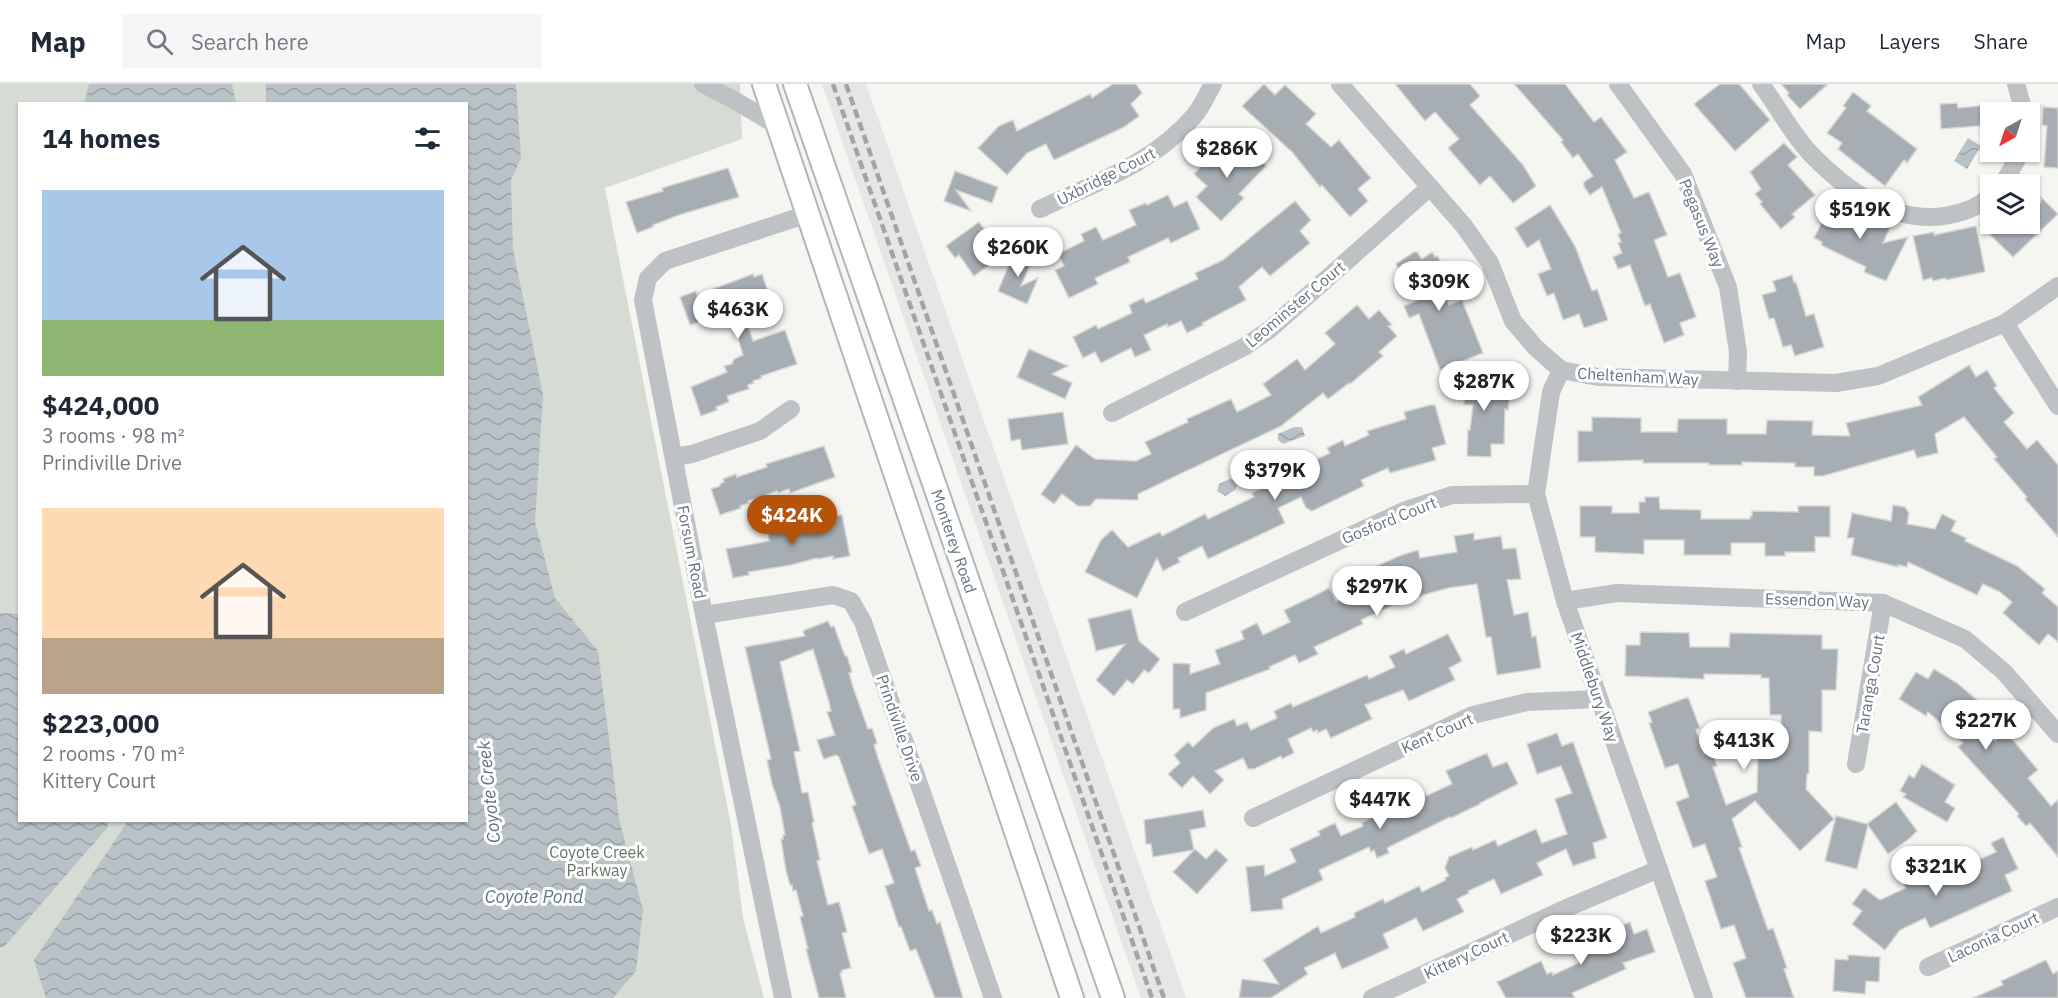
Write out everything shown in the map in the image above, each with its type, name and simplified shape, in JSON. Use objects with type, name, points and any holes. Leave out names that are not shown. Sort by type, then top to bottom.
[{"type":"main road","name":"Monterey Road","points":[[764,84],[1072,998]]},
{"type":"main road","name":"Monterey Road","points":[[795,84],[1113,998]]},
{"type":"street","points":[[703,84],[778,126]]},
{"type":"street","name":"Uxbridge Court","points":[[1040,208],[1135,165],[1163,147],[1195,115],[1214,84]]},
{"type":"street","name":"Cheltenham Way","points":[[1341,84],[1464,226],[1490,263],[1513,321],[1535,347],[1561,370],[1598,377],[1836,383],[1878,376],[2005,323],[2058,286]]},
{"type":"street","name":"Pegasus Way","points":[[1618,84],[1683,174],[1728,287],[1738,352],[1737,381]]},
{"type":"street","points":[[1761,84],[1808,150],[1840,181],[1878,205],[1912,217],[1933,219],[1966,212],[1980,203]]},
{"type":"street","points":[[2016,84],[2021,102]]},
{"type":"street","name":"Leominster Court","points":[[1112,413],[1244,347],[1269,330],[1431,187]]},
{"type":"street","name":"Forsum Road","points":[[783,998],[704,615],[643,300],[648,278],[665,261],[808,214]]},
{"type":"street","points":[[2005,323],[2058,406]]},
{"type":"street","name":"Middlebury Way","points":[[1561,370],[1551,392],[1536,494],[1565,601],[1704,998]]},
{"type":"street","points":[[674,457],[692,454],[760,431],[791,409]]},
{"type":"street","name":"Gosford Court","points":[[1185,612],[1406,510],[1452,495],[1536,494]]},
{"type":"street","name":"Essendon Way","points":[[1565,601],[1617,593],[1883,603],[1965,639],[2004,672],[2058,734]]},
{"type":"street","name":"Prindiville Drive","points":[[704,615],[833,595],[851,601],[863,622],[993,998]]},
{"type":"street","name":"Taranga Court","points":[[1856,764],[1883,603]]},
{"type":"street","name":"Kent Court","points":[[1253,818],[1473,715],[1527,702],[1599,699]]},
{"type":"street","name":"Kittery Court","points":[[1372,998],[1569,907],[1659,869]]},
{"type":"street","name":"Laconia Court","points":[[1928,967],[2058,907]]},
{"type":"shaded area","points":[[822,84],[866,84],[1186,998],[1141,998]]},
{"type":"green space","name":"Coyote Creek Parkway","points":[[0,84],[740,84],[742,139],[605,188],[731,825],[743,918],[764,998],[0,998]]},
{"type":"water","points":[[89,84],[232,84],[236,102],[84,102]]},
{"type":"water","name":"Coyote Pond","points":[[266,84],[516,84],[521,158],[511,180],[513,249],[543,395],[535,522],[555,598],[598,651],[619,819],[643,910],[636,971],[613,998],[46,998],[34,960],[127,822],[468,822],[468,102],[266,102]]},
{"type":"water","points":[[1968,138],[1980,145],[1967,169],[1954,161]]},
{"type":"water","points":[[1294,427],[1302,427],[1305,436],[1283,444],[1278,440],[1278,434]]},
{"type":"water","points":[[1230,479],[1238,484],[1235,490],[1225,496],[1217,491],[1219,484]]},
{"type":"water","points":[[0,613],[18,614],[18,822],[109,822],[107,828],[4,947],[0,947]]},
{"type":"building","points":[[1113,84],[1136,84],[1142,93],[1131,104],[1139,116],[1124,127],[1054,160],[1046,144],[1027,153],[1007,175],[978,148],[999,126],[1013,120],[1017,131],[1090,94],[1092,98]]},
{"type":"building","points":[[1264,84],[1275,95],[1285,85],[1316,114],[1306,124],[1331,147],[1339,140],[1371,178],[1358,189],[1368,201],[1350,217],[1322,185],[1320,187],[1293,153],[1242,106]]},
{"type":"building","points":[[1395,84],[1470,84],[1480,96],[1470,105],[1523,165],[1536,186],[1513,203],[1490,176],[1480,185],[1448,148],[1459,139],[1435,112],[1425,121]]},
{"type":"building","points":[[1514,84],[1565,84],[1594,122],[1601,117],[1627,152],[1615,160],[1634,198],[1649,192],[1667,235],[1654,240],[1668,277],[1680,273],[1696,317],[1680,323],[1684,335],[1664,343],[1650,304],[1645,306],[1630,265],[1618,269],[1613,257],[1622,253],[1618,243],[1621,242],[1618,234],[1621,233],[1602,187],[1590,195],[1584,187],[1584,182],[1593,176],[1578,154],[1573,158],[1561,142],[1563,140]]},
{"type":"building","points":[[1720,84],[1739,84],[1770,120],[1735,151],[1694,104]]},
{"type":"building","points":[[1781,84],[1828,84],[1800,109],[1787,95],[1789,93]]},
{"type":"building","points":[[1853,92],[1871,106],[1867,111],[1917,149],[1907,163],[1904,160],[1885,186],[1838,149],[1842,143],[1827,133],[1846,108],[1843,106]]},
{"type":"building","points":[[1957,103],[1958,108],[1980,106],[1980,126],[1941,129],[1940,104]]},
{"type":"building","points":[[2043,107],[2058,108],[2058,168],[2044,167],[2047,126],[2042,125]]},
{"type":"building","points":[[1784,143],[1797,157],[1788,165],[1815,195],[1792,214],[1795,217],[1781,229],[1760,204],[1762,202],[1755,194],[1761,189],[1750,172]]},
{"type":"building","points":[[1244,144],[1266,166],[1239,194],[1244,198],[1221,221],[1196,197],[1207,186],[1194,174],[1222,145],[1233,155]]},
{"type":"building","points":[[728,168],[739,197],[679,215],[637,233],[626,202],[663,191],[662,188]]},
{"type":"building","points":[[955,171],[998,187],[992,203],[956,190],[971,211],[944,201]]},
{"type":"building","points":[[1168,195],[1174,207],[1187,201],[1200,229],[1171,243],[1168,238],[1128,257],[1130,262],[1095,278],[1098,284],[1069,298],[1055,270],[1064,266],[1058,254],[1084,241],[1081,234],[1096,227],[1103,240],[1136,225],[1129,210]]},
{"type":"building","points":[[2041,197],[2058,214],[2040,231]]},
{"type":"building","points":[[1295,201],[1311,220],[1300,231],[1310,243],[1270,276],[1262,267],[1239,287],[1246,300],[1187,333],[1181,321],[1168,327],[1167,324],[1144,335],[1151,350],[1135,357],[1131,348],[1101,363],[1095,352],[1083,358],[1073,337],[1096,325],[1098,329],[1132,313],[1129,305],[1143,298],[1146,303],[1198,279],[1195,273],[1223,260]]},
{"type":"building","points":[[1838,201],[1890,227],[1883,243],[1908,237],[1886,281],[1864,272],[1866,267],[1821,245],[1822,242],[1814,238],[1828,211],[1831,214]]},
{"type":"building","points":[[1550,205],[1575,246],[1592,291],[1597,289],[1608,320],[1584,328],[1579,314],[1563,320],[1554,293],[1547,296],[1538,274],[1551,269],[1539,240],[1527,248],[1515,228]]},
{"type":"building","points":[[979,222],[987,233],[995,227],[1010,250],[974,276],[959,255],[955,258],[946,246]]},
{"type":"building","points":[[1976,226],[1985,271],[1946,280],[1945,278],[1933,281],[1932,278],[1923,280],[1913,236],[1934,232],[1934,235]]},
{"type":"building","points":[[1989,234],[2037,234],[2013,257]]},
{"type":"building","points":[[1015,250],[1033,258],[1021,286],[1038,278],[1027,304],[998,291]]},
{"type":"building","points":[[1417,252],[1422,259],[1432,252],[1435,257],[1437,256],[1445,268],[1436,274],[1449,305],[1462,300],[1483,353],[1440,370],[1419,314],[1409,318],[1404,306],[1419,300],[1396,264]]},
{"type":"building","points":[[753,274],[754,277],[762,274],[771,300],[743,310],[753,341],[785,330],[797,364],[761,376],[762,378],[748,385],[749,389],[727,396],[729,402],[701,416],[691,387],[727,372],[724,366],[732,364],[734,359],[743,355],[730,312],[690,325],[680,297],[696,291],[697,295]]},
{"type":"building","points":[[1792,275],[1806,316],[1814,314],[1824,347],[1795,356],[1791,345],[1783,347],[1774,318],[1769,319],[1762,295],[1776,291],[1773,281]]},
{"type":"building","points":[[1357,305],[1369,319],[1379,310],[1392,325],[1388,326],[1397,336],[1379,352],[1383,356],[1328,399],[1323,393],[1281,426],[1138,494],[1138,500],[1096,499],[1090,506],[1078,506],[1062,494],[1054,504],[1041,494],[1076,445],[1095,459],[1136,461],[1151,454],[1145,442],[1188,422],[1187,419],[1231,399],[1237,412],[1271,395],[1263,384],[1297,359],[1305,370],[1335,344],[1325,333]]},
{"type":"building","points":[[1029,349],[1068,366],[1052,374],[1072,383],[1065,399],[1017,377]]},
{"type":"building","points":[[1969,365],[1976,377],[1987,370],[1997,386],[1994,388],[2014,413],[2004,422],[2027,449],[2037,440],[2058,465],[2058,537],[2025,499],[2027,497],[1994,459],[1997,457],[1964,417],[1935,434],[1938,453],[1917,458],[1914,450],[1823,476],[1814,476],[1814,467],[1795,467],[1795,463],[1742,462],[1742,465],[1709,465],[1709,463],[1643,463],[1643,460],[1578,462],[1578,431],[1592,431],[1592,417],[1641,418],[1641,432],[1677,432],[1678,419],[1727,419],[1727,434],[1766,434],[1767,420],[1813,421],[1812,435],[1850,436],[1846,423],[1922,405],[1918,397]]},
{"type":"building","points":[[1460,371],[1499,376],[1497,389],[1510,391],[1508,410],[1505,409],[1504,444],[1491,444],[1491,457],[1467,456],[1468,430],[1470,430],[1473,405],[1464,404],[1466,391],[1457,390]]},
{"type":"building","points":[[1435,405],[1446,444],[1432,448],[1436,460],[1390,473],[1388,468],[1361,480],[1364,486],[1312,511],[1306,508],[1301,497],[1278,508],[1285,523],[1208,559],[1202,546],[1178,558],[1180,562],[1163,571],[1157,558],[1137,598],[1085,572],[1101,540],[1112,530],[1128,547],[1160,532],[1162,536],[1205,514],[1208,519],[1254,497],[1252,493],[1293,474],[1292,471],[1330,453],[1327,448],[1343,440],[1345,446],[1369,435],[1367,431],[1406,419],[1404,412]]},
{"type":"building","points":[[1063,412],[1068,444],[1022,450],[1020,439],[1011,441],[1008,419]]},
{"type":"building","points":[[824,446],[835,477],[790,493],[789,489],[778,493],[777,491],[748,501],[749,503],[740,506],[741,508],[720,515],[711,489],[720,486],[724,482],[723,479],[736,474],[737,477],[767,467],[766,464]]},
{"type":"building","points":[[1645,497],[1659,497],[1660,509],[1701,510],[1701,519],[1750,519],[1752,511],[1798,512],[1798,506],[1830,506],[1830,537],[1815,537],[1815,552],[1785,552],[1785,556],[1765,556],[1765,543],[1731,543],[1731,555],[1684,555],[1684,540],[1644,540],[1644,554],[1595,552],[1595,537],[1580,537],[1580,506],[1612,506],[1612,513],[1639,513],[1639,502],[1645,502]]},
{"type":"building","points":[[1893,505],[1905,507],[1909,513],[1907,524],[1935,529],[1942,514],[1956,521],[1951,531],[1966,538],[1965,541],[2017,566],[2045,589],[2042,593],[2058,607],[2058,642],[2048,634],[2039,645],[2003,613],[2012,602],[2000,592],[1983,584],[1977,595],[1908,562],[1907,567],[1898,565],[1898,567],[1851,555],[1854,538],[1847,538],[1852,513],[1891,521]]},
{"type":"building","points":[[842,515],[850,556],[833,559],[833,556],[817,558],[748,572],[749,575],[733,578],[726,549],[769,541],[768,531],[780,529],[779,526]]},
{"type":"building","points":[[1474,533],[1474,540],[1501,536],[1503,549],[1516,548],[1521,579],[1507,580],[1514,615],[1528,612],[1532,637],[1536,636],[1541,668],[1497,675],[1491,637],[1486,637],[1477,584],[1448,588],[1413,598],[1412,596],[1361,620],[1363,624],[1314,647],[1318,654],[1299,663],[1295,655],[1269,667],[1270,669],[1206,693],[1206,710],[1180,718],[1180,709],[1173,709],[1173,663],[1190,664],[1190,674],[1220,664],[1215,650],[1244,639],[1241,631],[1257,623],[1263,635],[1290,622],[1284,610],[1329,588],[1336,602],[1375,584],[1368,570],[1418,550],[1420,558],[1457,552],[1454,536]]},
{"type":"building","points":[[1131,609],[1139,641],[1160,659],[1149,673],[1144,670],[1133,684],[1127,680],[1114,696],[1096,680],[1125,644],[1096,651],[1088,619]]},
{"type":"building","points":[[828,621],[831,627],[834,626],[845,656],[847,656],[852,672],[849,673],[853,687],[868,729],[872,728],[877,743],[874,745],[878,758],[911,851],[915,850],[921,866],[915,868],[929,911],[932,910],[937,924],[940,922],[963,998],[935,998],[916,949],[910,951],[901,927],[899,927],[885,886],[894,883],[882,849],[869,854],[852,806],[856,805],[839,757],[836,755],[824,759],[822,755],[817,740],[835,735],[827,712],[831,711],[829,702],[813,649],[780,662],[800,751],[794,752],[802,793],[808,792],[814,822],[812,823],[820,860],[817,861],[828,905],[839,902],[847,932],[842,933],[851,968],[842,970],[840,973],[846,998],[819,998],[806,949],[808,949],[800,917],[803,916],[796,890],[793,891],[786,871],[781,839],[785,835],[780,807],[772,784],[767,760],[771,759],[745,647],[805,636],[803,632],[805,630]]},
{"type":"building","points":[[1640,632],[1689,633],[1690,647],[1729,647],[1730,633],[1822,635],[1822,649],[1838,649],[1836,690],[1822,690],[1822,732],[1809,731],[1809,773],[1806,789],[1834,819],[1800,851],[1755,801],[1732,819],[1742,847],[1739,848],[1768,930],[1773,928],[1787,968],[1784,969],[1794,998],[1746,998],[1733,963],[1746,958],[1734,925],[1721,929],[1705,881],[1717,877],[1705,844],[1693,848],[1676,802],[1689,797],[1678,764],[1665,768],[1649,723],[1652,722],[1648,712],[1688,697],[1700,728],[1696,730],[1704,754],[1711,751],[1717,766],[1713,767],[1726,805],[1757,792],[1758,756],[1761,756],[1761,745],[1781,743],[1781,715],[1770,715],[1769,678],[1761,678],[1761,675],[1704,674],[1704,679],[1625,676],[1626,645],[1640,645]]},
{"type":"building","points":[[1448,634],[1462,661],[1449,668],[1455,680],[1409,701],[1403,690],[1365,705],[1372,719],[1331,738],[1326,729],[1318,733],[1317,730],[1313,732],[1311,728],[1288,739],[1294,753],[1282,759],[1281,756],[1254,769],[1248,769],[1243,758],[1215,771],[1224,780],[1210,794],[1193,776],[1182,788],[1168,774],[1180,763],[1174,755],[1188,742],[1193,747],[1213,728],[1234,719],[1237,726],[1247,722],[1251,730],[1277,718],[1274,711],[1291,703],[1293,707],[1367,675],[1369,679],[1395,667],[1389,656],[1404,649],[1406,654]]},
{"type":"building","points":[[1934,669],[1957,683],[1977,700],[1966,713],[1995,741],[2006,732],[2038,770],[2028,778],[2051,806],[2058,800],[2058,857],[2030,823],[2026,826],[2017,816],[2019,814],[1958,747],[1963,743],[1928,712],[1926,716],[1899,699],[1916,672],[1928,679]]},
{"type":"building","points":[[1557,733],[1562,746],[1573,742],[1607,838],[1593,843],[1596,858],[1573,866],[1566,849],[1537,863],[1543,875],[1501,894],[1494,879],[1468,891],[1469,893],[1457,899],[1464,912],[1423,931],[1416,918],[1383,934],[1389,948],[1342,969],[1335,953],[1304,968],[1308,974],[1271,998],[1239,998],[1242,979],[1279,984],[1263,960],[1318,926],[1321,933],[1355,917],[1354,913],[1383,899],[1385,903],[1419,886],[1422,892],[1446,880],[1445,878],[1449,876],[1445,868],[1449,857],[1495,840],[1498,846],[1536,829],[1542,843],[1567,834],[1555,799],[1572,793],[1561,766],[1537,774],[1527,744]]},
{"type":"building","points":[[1487,753],[1493,767],[1507,762],[1518,784],[1387,848],[1389,853],[1377,858],[1374,850],[1371,852],[1369,847],[1319,870],[1323,880],[1282,899],[1283,909],[1251,912],[1246,867],[1264,865],[1265,876],[1296,862],[1290,849],[1320,835],[1318,831],[1335,823],[1341,836],[1363,826],[1362,823],[1372,818],[1367,808],[1408,788],[1414,800],[1425,794],[1426,796],[1452,784],[1446,771]]},
{"type":"building","points":[[1922,764],[1955,785],[1945,802],[1955,808],[1947,822],[1903,797],[1906,794],[1900,791],[1909,775],[1914,778]]},
{"type":"building","points":[[1896,802],[1917,831],[1910,838],[1888,854],[1868,825],[1857,869],[1825,861],[1836,816],[1867,824]]},
{"type":"building","points":[[1203,810],[1206,827],[1190,830],[1194,850],[1153,857],[1151,844],[1146,844],[1144,820]]},
{"type":"building","points":[[2003,837],[2018,869],[2005,875],[2012,891],[1930,928],[1925,918],[1900,930],[1885,950],[1852,924],[1862,911],[1852,904],[1864,888],[1880,900],[1906,888],[1904,884],[1927,873],[1930,879],[1966,862],[1968,865],[1996,852],[1991,843]]},
{"type":"building","points":[[1195,849],[1206,859],[1216,849],[1228,860],[1197,894],[1173,872]]},
{"type":"building","points":[[1630,922],[1634,934],[1647,929],[1655,952],[1623,963],[1626,969],[1572,993],[1575,998],[1506,998],[1497,982],[1541,961],[1547,974],[1552,972],[1553,975],[1581,962],[1574,946]]},
{"type":"building","points":[[1848,955],[1880,957],[1879,982],[1866,981],[1865,994],[1833,991],[1835,959],[1848,960]]},
{"type":"building","points":[[2046,960],[2053,974],[2058,971],[2058,998],[1973,998],[2003,985],[2001,981]]},
{"type":"railway","points":[[833,84],[1152,998]]},
{"type":"railway","points":[[846,84],[1164,998]]},
{"type":"water label","name":"Coyote Creek","points":[[489,792]]}]
